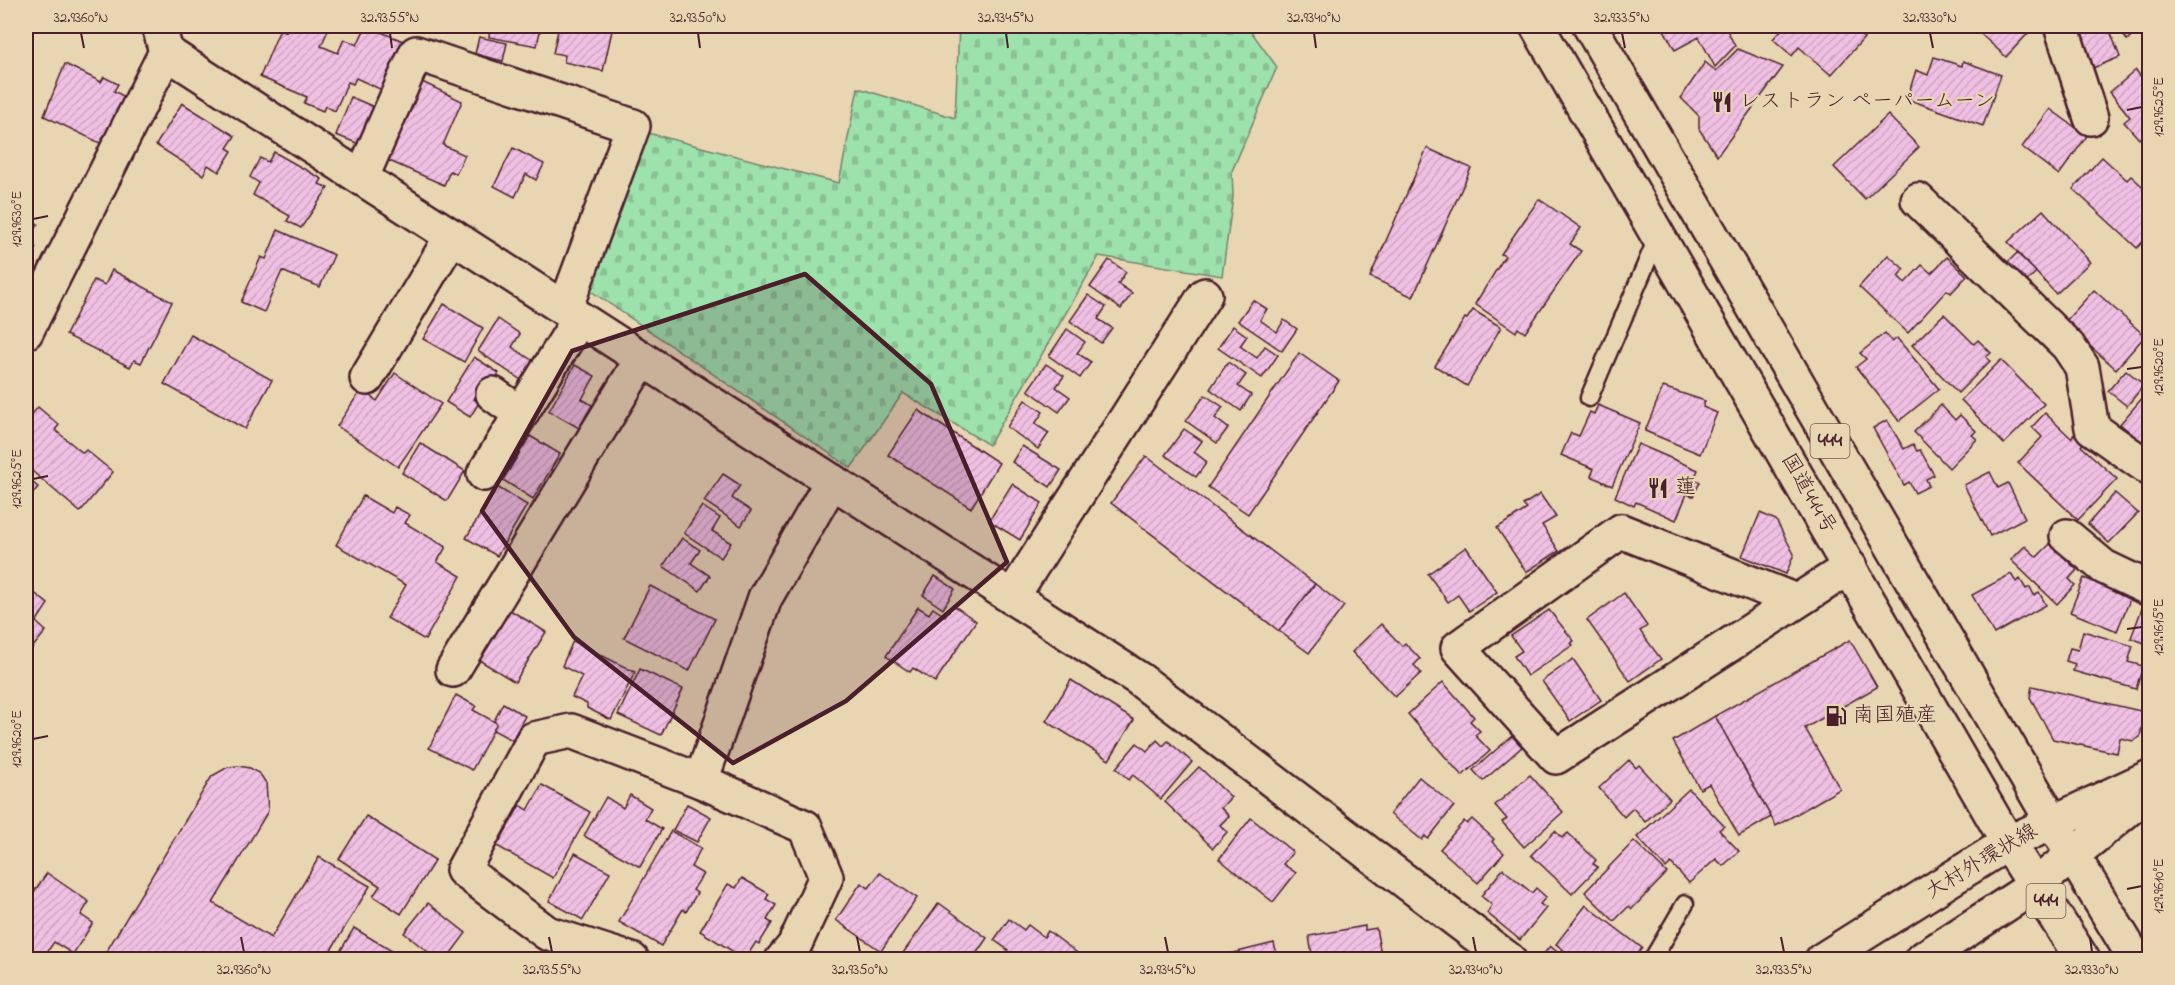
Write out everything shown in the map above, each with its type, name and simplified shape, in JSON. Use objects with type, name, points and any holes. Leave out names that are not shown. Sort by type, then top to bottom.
[{"type":"main road","name":"国道444号","points":[[1537,26],[2008,843],[2083,960]]},
{"type":"main road","name":"444","points":[[1590,26],[2072,856],[2136,960]]},
{"type":"main road","points":[[2061,26],[2091,118]]},
{"type":"main road","points":[[27,324],[163,39],[362,177],[1139,679],[1509,960]]},
{"type":"main road","points":[[362,177],[416,53],[633,126],[572,314],[521,414],[484,474]]},
{"type":"main road","points":[[1918,201],[2068,346],[2082,367],[2092,428],[2150,469]]},
{"type":"main road","points":[[367,378],[452,236]]},
{"type":"main road","points":[[1011,597],[1205,295]]},
{"type":"main road","points":[[453,670],[642,359]]},
{"type":"main road","points":[[493,394],[521,414]]},
{"type":"main road","points":[[701,781],[765,598],[832,481]]},
{"type":"main road","points":[[1796,601],[1620,531],[1458,648],[1556,757],[1850,567]]},
{"type":"main road","points":[[2067,536],[2104,567],[2150,589]]},
{"type":"main road","points":[[632,960],[547,933],[463,870],[534,739],[571,731],[701,781],[805,827],[826,877],[794,946],[782,960]]},
{"type":"main road","name":"大村外環状線","points":[[1822,960],[2008,843],[2150,777]]},
{"type":"main road","name":"大村外環状線","points":[[1921,960],[2036,885],[2150,791]]},
{"type":"lane","points":[[1589,398],[1658,235]]},
{"type":"lane","points":[[1652,960],[1685,904]]},
{"type":"highlighted area","points":[[805,274],[931,384],[1007,562],[846,701],[733,763],[574,637],[482,511],[572,351]]},
{"type":"green space","points":[[959,26],[1247,26],[1277,67],[1232,171],[1233,197],[1222,276],[1099,256],[989,445],[903,393],[851,468],[585,287],[644,132],[839,183],[858,88],[955,118]]},
{"type":"building","points":[[289,26],[330,26],[321,46],[338,53],[344,39],[357,45],[366,26],[403,41],[382,90],[356,78],[353,84],[348,82],[335,111],[325,106],[323,111],[304,103],[307,97],[260,77],[280,29],[286,32]]},
{"type":"building","points":[[490,26],[541,26],[537,46],[489,37]]},
{"type":"building","points":[[559,26],[613,26],[603,71],[564,62],[565,55],[553,53]]},
{"type":"building","points":[[1662,26],[1725,26],[1735,46],[1715,67],[1699,37],[1675,50]]},
{"type":"building","points":[[1785,26],[1850,26],[1864,38],[1831,75],[1799,47],[1792,56],[1773,39]]},
{"type":"building","points":[[1972,26],[2035,26],[2006,57]]},
{"type":"building","points":[[2072,26],[2108,26],[2120,57],[2088,70]]},
{"type":"building","points":[[2117,26],[2141,26],[2127,40]]},
{"type":"building","points":[[479,37],[507,43],[503,61],[475,54]]},
{"type":"building","name":"レストラン ペーパームーン","points":[[1738,49],[1783,67],[1717,156],[1699,129],[1699,116],[1681,98],[1705,62],[1716,71]]},
{"type":"building","points":[[1934,57],[1962,66],[1963,61],[2001,75],[1983,126],[1907,99],[1916,70],[1928,75]]},
{"type":"building","points":[[65,64],[101,82],[104,77],[118,84],[114,91],[125,97],[102,144],[44,116]]},
{"type":"building","points":[[2136,70],[2140,76],[2145,72],[2150,78],[2150,130],[2139,139],[2124,122],[2130,117],[2110,92]]},
{"type":"building","points":[[420,81],[462,101],[443,145],[465,155],[456,174],[450,171],[444,185],[385,159]]},
{"type":"building","points":[[351,97],[374,107],[359,144],[336,135]]},
{"type":"building","points":[[182,103],[235,136],[227,148],[232,151],[219,172],[208,165],[203,175],[156,145]]},
{"type":"building","points":[[2050,109],[2087,136],[2059,175],[2022,147]]},
{"type":"building","points":[[1888,115],[1919,147],[1865,199],[1834,167]]},
{"type":"building","points":[[513,148],[544,164],[536,180],[526,174],[515,197],[494,186]]},
{"type":"building","points":[[1427,148],[1471,168],[1413,297],[1370,277]]},
{"type":"building","points":[[274,152],[322,179],[319,184],[328,188],[301,228],[287,221],[290,216],[253,195],[259,183],[250,177],[260,158],[268,162]]},
{"type":"building","points":[[2102,157],[2127,180],[2131,176],[2150,193],[2150,234],[2137,248],[2073,189]]},
{"type":"building","points":[[1539,199],[1581,228],[1570,244],[1581,251],[1525,333],[1518,328],[1516,332],[1475,304],[1505,256],[1501,254]]},
{"type":"building","points":[[2043,210],[2090,262],[2056,294],[2008,242]]},
{"type":"building","points":[[26,215],[38,224],[26,241]]},
{"type":"building","points":[[278,230],[334,255],[320,287],[282,271],[264,312],[241,302],[261,257],[266,259]]},
{"type":"building","points":[[26,241],[36,248],[26,264]]},
{"type":"building","points":[[2017,253],[2036,272],[2018,290],[2000,270]]},
{"type":"building","points":[[1888,255],[1904,269],[1898,276],[1905,283],[1922,265],[1931,273],[1947,257],[1967,276],[1951,293],[1947,290],[1908,333],[1859,287]]},
{"type":"building","points":[[1109,260],[1126,272],[1118,284],[1132,293],[1121,309],[1090,287]]},
{"type":"building","points":[[112,270],[172,302],[141,363],[134,360],[130,367],[66,335],[94,280],[105,285]]},
{"type":"building","points":[[2094,290],[2145,336],[2116,369],[2064,323]]},
{"type":"building","points":[[1088,295],[1106,307],[1098,319],[1112,328],[1101,343],[1070,321]]},
{"type":"building","points":[[1253,300],[1267,309],[1260,320],[1277,332],[1284,320],[1297,329],[1282,351],[1238,321]]},
{"type":"building","points":[[444,304],[483,328],[464,362],[423,339]]},
{"type":"building","points":[[1473,310],[1501,327],[1467,386],[1435,366],[1465,318],[1467,319]]},
{"type":"building","points":[[1944,314],[1974,344],[1978,340],[1991,353],[1986,357],[1990,361],[1958,393],[1912,345]]},
{"type":"building","points":[[498,319],[520,334],[512,347],[533,361],[521,380],[478,351]]},
{"type":"building","points":[[1233,326],[1247,336],[1240,346],[1257,358],[1265,346],[1278,355],[1262,378],[1218,348]]},
{"type":"building","points":[[1067,329],[1085,342],[1077,353],[1091,362],[1080,378],[1049,356]]},
{"type":"building","points":[[1885,333],[1892,342],[1897,338],[1939,389],[1899,421],[1856,367],[1866,359],[1860,353]]},
{"type":"building","points":[[191,335],[272,380],[245,429],[164,384]]},
{"type":"building","points":[[1299,353],[1339,381],[1248,514],[1208,487]]},
{"type":"building","points":[[474,357],[499,373],[490,388],[484,385],[474,399],[479,403],[470,417],[446,402]]},
{"type":"building","points":[[2001,360],[2044,404],[2004,444],[1961,400]]},
{"type":"building","points":[[2150,361],[2150,375],[2143,369]]},
{"type":"building","points":[[1228,362],[1246,375],[1238,386],[1251,395],[1241,411],[1210,389]]},
{"type":"building","points":[[1046,364],[1064,376],[1056,387],[1070,397],[1059,412],[1028,390]]},
{"type":"building","points":[[575,365],[595,376],[582,399],[592,405],[579,428],[549,411]]},
{"type":"building","points":[[2126,370],[2144,385],[2127,406],[2108,391]]},
{"type":"building","points":[[395,373],[441,404],[398,467],[337,426],[361,390],[377,401]]},
{"type":"building","points":[[1663,387],[1705,401],[1703,407],[1717,413],[1700,454],[1645,431]]},
{"type":"building","points":[[1205,395],[1223,407],[1215,418],[1228,428],[1217,443],[1186,421]]},
{"type":"building","points":[[2144,396],[2150,401],[2150,449],[2120,424]]},
{"type":"building","points":[[1025,400],[1043,412],[1035,424],[1049,433],[1038,449],[1007,427]]},
{"type":"building","points":[[1598,405],[1640,423],[1612,486],[1591,476],[1594,469],[1561,455],[1571,433],[1579,436],[1590,412],[1594,414]]},
{"type":"building","points":[[1941,405],[1955,420],[1960,415],[1976,431],[1972,435],[1977,439],[1949,468],[1914,432]]},
{"type":"building","points":[[38,407],[59,425],[55,430],[83,453],[86,450],[113,472],[80,512],[26,466],[26,422]]},
{"type":"building","points":[[918,410],[999,463],[971,508],[888,455]]},
{"type":"building","points":[[2045,413],[2071,438],[2076,432],[2085,441],[2081,446],[2117,479],[2078,520],[2018,463],[2042,437],[2032,427]]},
{"type":"building","points":[[1887,420],[1904,449],[1913,444],[1917,451],[1920,450],[1934,475],[1926,479],[1929,486],[1915,493],[1909,482],[1904,485],[1873,428]]},
{"type":"building","points":[[1184,429],[1202,441],[1194,452],[1207,462],[1196,477],[1165,455]]},
{"type":"building","points":[[530,436],[560,454],[533,499],[503,480]]},
{"type":"building","points":[[420,443],[465,471],[447,501],[402,473]]},
{"type":"building","name":"蓮","points":[[1638,444],[1698,470],[1694,479],[1700,482],[1693,496],[1687,494],[1676,520],[1636,502],[1634,506],[1615,497]]},
{"type":"building","points":[[1022,446],[1061,470],[1050,487],[1012,462]]},
{"type":"building","points":[[1146,456],[1315,584],[1279,631],[1111,503]]},
{"type":"building","points":[[1990,472],[1998,488],[2008,483],[2025,518],[1990,536],[1964,485]]},
{"type":"building","points":[[723,474],[740,485],[732,498],[751,511],[741,526],[704,501]]},
{"type":"building","points":[[26,477],[38,487],[26,502]]},
{"type":"building","points":[[1012,484],[1042,503],[1020,540],[989,521]]},
{"type":"building","points":[[497,487],[527,505],[497,556],[466,538]]},
{"type":"building","points":[[2115,493],[2138,513],[2109,543],[2088,524]]},
{"type":"building","points":[[1540,494],[1556,517],[1542,525],[1559,551],[1526,572],[1497,528],[1527,509],[1523,505]]},
{"type":"building","points":[[363,496],[392,513],[395,507],[410,515],[405,523],[446,547],[437,562],[461,576],[425,640],[387,618],[406,585],[336,545]]},
{"type":"building","points":[[702,506],[720,518],[712,531],[731,543],[721,558],[684,533]]},
{"type":"building","points":[[1760,513],[1776,520],[1794,554],[1786,574],[1742,556]]},
{"type":"building","points":[[682,538],[700,550],[691,563],[710,576],[700,591],[663,566]]},
{"type":"building","points":[[2050,544],[2077,570],[2069,579],[2075,585],[2057,604],[2011,560],[2025,546],[2037,557]]},
{"type":"building","points":[[1466,547],[1497,592],[1469,611],[1458,595],[1448,602],[1428,574]]},
{"type":"building","points":[[2011,574],[2016,582],[2020,579],[2026,589],[2030,587],[2034,595],[2039,592],[2046,605],[1994,634],[1972,595]]},
{"type":"building","points":[[935,576],[955,589],[943,609],[923,595]]},
{"type":"building","points":[[2084,578],[2131,597],[2117,631],[2070,612]]},
{"type":"building","points":[[1315,584],[1344,606],[1309,653],[1279,631]]},
{"type":"building","points":[[26,586],[48,604],[36,622],[46,631],[32,648],[26,644]]},
{"type":"building","points":[[650,586],[715,619],[689,671],[624,638]]},
{"type":"building","points":[[1624,593],[1647,626],[1640,631],[1661,659],[1630,681],[1587,620]]},
{"type":"building","points":[[2144,603],[2150,605],[2150,645],[2131,638]]},
{"type":"building","points":[[953,605],[976,621],[935,682],[913,668],[910,672],[886,656],[918,607],[929,614],[933,608],[945,616]]},
{"type":"building","points":[[510,610],[546,632],[515,682],[479,660]]},
{"type":"building","points":[[1549,610],[1574,641],[1571,643],[1573,645],[1527,676],[1514,656],[1522,651],[1511,636]]},
{"type":"building","points":[[1381,624],[1402,646],[1405,643],[1420,659],[1414,665],[1421,673],[1395,697],[1352,652]]},
{"type":"building","points":[[2083,631],[2133,646],[2128,662],[2143,666],[2136,689],[2073,671],[2075,664],[2066,661],[2070,648],[2078,650]]},
{"type":"building","points":[[1850,640],[1877,687],[1805,728],[1840,789],[1776,826],[1715,716]]},
{"type":"building","points":[[573,641],[635,672],[611,720],[587,708],[587,704],[572,697],[582,676],[562,666]]},
{"type":"building","points":[[1573,659],[1601,700],[1570,721],[1542,681]]},
{"type":"building","points":[[640,669],[683,689],[661,735],[618,715]]},
{"type":"building","points":[[1071,680],[1134,720],[1109,760],[1046,721]]},
{"type":"building","points":[[1443,682],[1474,717],[1470,721],[1480,731],[1475,735],[1490,751],[1462,776],[1408,714]]},
{"type":"building","points":[[2032,686],[2145,712],[2140,737],[2133,741],[2120,738],[2117,753],[2053,739],[2030,697]]},
{"type":"building","points":[[456,695],[476,706],[473,710],[497,723],[472,770],[429,748]]},
{"type":"building","points":[[503,703],[525,716],[512,740],[493,730],[497,723],[494,721]]},
{"type":"building","points":[[1715,716],[1771,817],[1739,836],[1709,784],[1700,789],[1673,741]]},
{"type":"building","points":[[1512,736],[1522,747],[1483,781],[1473,770]]},
{"type":"building","points":[[1157,740],[1163,746],[1168,741],[1192,762],[1161,799],[1133,775],[1129,780],[1116,768],[1137,743],[1147,751]]},
{"type":"building","points":[[1629,760],[1636,768],[1639,765],[1670,799],[1645,822],[1633,808],[1624,817],[1599,788]]},
{"type":"building","points":[[228,767],[250,768],[260,774],[266,783],[268,811],[213,903],[271,938],[319,857],[370,886],[325,960],[117,960],[106,952],[212,776]]},
{"type":"building","points":[[1199,767],[1231,797],[1221,808],[1229,816],[1220,825],[1227,832],[1213,848],[1165,802]]},
{"type":"building","points":[[1530,775],[1563,812],[1524,847],[1502,822],[1507,819],[1495,805]]},
{"type":"building","points":[[1419,777],[1454,806],[1428,839],[1425,836],[1422,840],[1390,814]]},
{"type":"building","points":[[542,785],[590,812],[553,878],[497,846],[520,805],[528,810]]},
{"type":"building","points":[[1689,789],[1724,826],[1719,830],[1739,851],[1723,866],[1716,859],[1689,883],[1671,863],[1666,868],[1637,837]]},
{"type":"building","points":[[630,795],[651,808],[645,819],[662,829],[640,867],[584,836],[606,797],[623,808]]},
{"type":"building","points":[[687,804],[711,817],[697,842],[673,830]]},
{"type":"building","points":[[366,816],[435,860],[401,914],[373,896],[380,886],[339,859]]},
{"type":"building","points":[[1251,818],[1293,852],[1283,864],[1296,873],[1273,902],[1219,859]]},
{"type":"building","points":[[1472,819],[1494,839],[1492,842],[1504,853],[1478,883],[1440,849],[1464,821],[1467,824]]},
{"type":"building","points":[[671,831],[701,848],[691,867],[703,874],[693,890],[697,893],[686,912],[683,909],[661,946],[619,922]]},
{"type":"building","points":[[1555,831],[1562,838],[1568,833],[1596,860],[1593,864],[1598,867],[1572,894],[1531,855]]},
{"type":"building","points":[[1634,841],[1667,873],[1632,909],[1629,906],[1614,921],[1585,892]]},
{"type":"building","points":[[575,853],[610,872],[583,920],[549,901]]},
{"type":"building","points":[[1503,869],[1532,893],[1536,888],[1546,897],[1540,904],[1546,908],[1520,940],[1487,913],[1492,905],[1481,896]]},
{"type":"building","points":[[47,873],[89,902],[81,915],[93,923],[73,954],[54,942],[42,959],[26,948],[26,936],[30,929],[26,926],[26,898],[29,899]]},
{"type":"building","points":[[880,873],[917,898],[881,951],[836,920],[861,883],[869,888]]},
{"type":"building","points":[[742,878],[769,894],[766,899],[776,905],[767,920],[772,923],[759,944],[756,942],[745,959],[700,931],[728,884],[736,888]]},
{"type":"building","points":[[428,903],[466,933],[446,960],[438,960],[404,933]]},
{"type":"building","points":[[939,903],[987,938],[972,960],[898,960]]},
{"type":"building","points":[[1586,905],[1642,948],[1633,960],[1576,960],[1556,944]]},
{"type":"building","points":[[1009,919],[1024,930],[1028,925],[1044,937],[1048,931],[1084,958],[1005,960],[1002,957],[1008,950],[994,940]]},
{"type":"building","points":[[1365,926],[1365,930],[1376,928],[1382,960],[1313,960],[1309,936]]},
{"type":"building","points":[[354,928],[400,956],[398,960],[335,960]]},
{"type":"building","points":[[1274,943],[1278,960],[1209,960],[1209,959]]},
{"type":"building","points":[[1550,946],[1567,960],[1539,960]]},
{"type":"building","points":[[807,951],[838,960],[805,960]]},
{"type":"place","name":"レストラン ペーパームーン","points":[[1722,102]]},
{"type":"place","name":"蓮","points":[[1658,488]]},
{"type":"place","name":"南国殖産","points":[[1836,716]]}]
